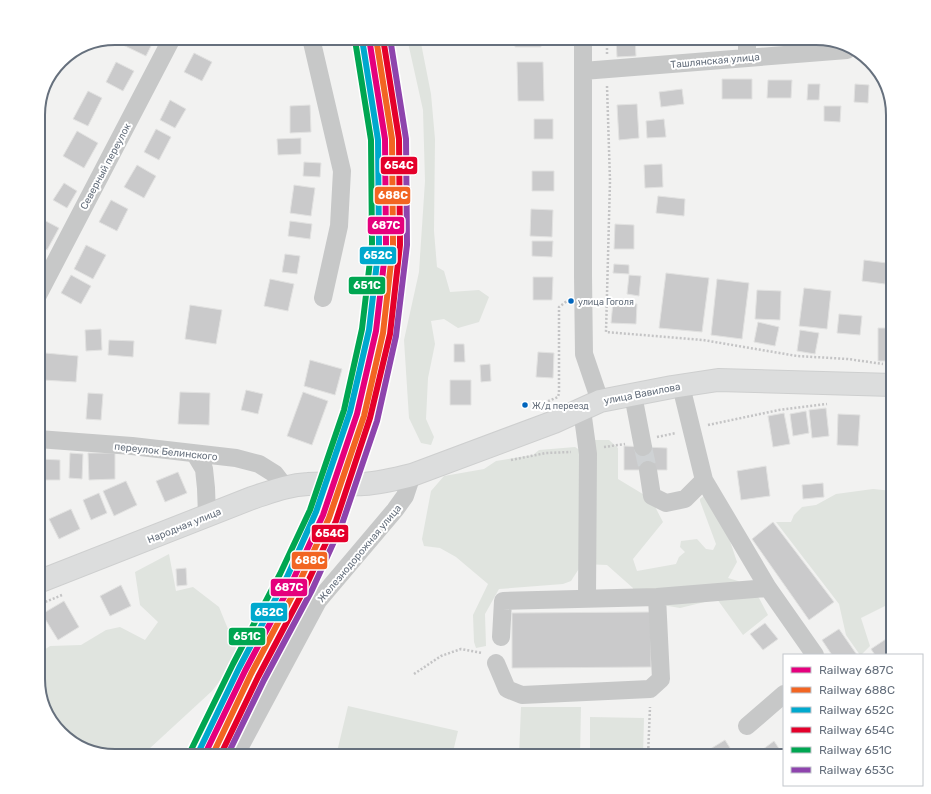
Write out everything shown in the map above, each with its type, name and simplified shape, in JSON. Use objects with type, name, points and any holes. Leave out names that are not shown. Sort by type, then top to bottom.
[{"type":"main road","name":"улица Вавилова","points":[[334,483],[362,484],[389,481],[412,475],[582,410],[633,395],[718,380],[886,375]]},
{"type":"main road","name":"Народная улица","points":[[45,579],[208,515],[285,487],[334,483]]},
{"type":"street","name":"Северный переулок","points":[[45,282],[168,45]]},
{"type":"street","points":[[313,45],[342,171],[339,226],[323,298]]},
{"type":"street","points":[[583,45],[584,354],[580,448],[587,598]]},
{"type":"street","points":[[747,45],[747,58]]},
{"type":"street","name":"Ташлянская улица","points":[[583,70],[844,50]]},
{"type":"street","points":[[681,386],[704,480],[768,588],[814,654]]},
{"type":"street","points":[[633,395],[643,444]]},
{"type":"street","name":"переулок Белинского","points":[[45,440],[132,446],[236,458],[259,464],[275,474],[285,487]]},
{"type":"street","points":[[195,454],[204,469],[208,515]]},
{"type":"street","points":[[648,470],[652,496],[666,503],[685,499],[704,480]]},
{"type":"street","name":"Железнодорожная улица","points":[[239,749],[318,601],[395,510],[405,496],[412,475]]},
{"type":"street","points":[[501,637],[504,600],[656,597],[768,588]]},
{"type":"street","points":[[496,663],[507,689],[522,695],[650,689],[661,679],[656,597]]},
{"type":"street","points":[[747,726],[783,695]]},
{"type":"path","points":[[607,45],[610,180],[606,332],[703,340],[797,356],[848,359],[886,373]]},
{"type":"path","points":[[558,397],[559,307],[568,299]]},
{"type":"path","points":[[558,397],[582,410]]},
{"type":"path","points":[[536,406],[558,397]]},
{"type":"path","points":[[506,461],[546,453],[574,452],[580,448],[643,444],[692,429],[779,410],[830,403]]},
{"type":"path","points":[[45,602],[68,593]]},
{"type":"path","points":[[414,674],[440,656],[461,649],[472,650],[485,654],[496,663]]},
{"type":"path","points":[[648,749],[650,689]]},
{"type":"shaded area","points":[[409,45],[421,45],[431,94],[435,139],[434,231],[437,267],[444,271],[450,292],[479,290],[489,297],[479,322],[458,328],[444,319],[431,321],[435,344],[428,378],[426,419],[434,437],[431,445],[421,443],[409,418],[404,340],[419,272],[425,181],[423,110]]},
{"type":"shaded area","points":[[595,440],[609,440],[618,448],[618,479],[651,499],[663,522],[633,559],[637,571],[676,564],[679,557],[685,552],[680,547],[681,541],[697,539],[706,549],[713,550],[716,544],[700,501],[700,499],[705,495],[730,541],[737,562],[728,578],[738,581],[759,598],[768,615],[743,635],[717,599],[680,608],[633,600],[633,588],[607,565],[582,564],[571,581],[563,584],[499,589],[485,614],[486,646],[476,648],[474,642],[473,615],[488,584],[456,557],[440,548],[424,546],[422,539],[431,491],[444,476],[484,469],[496,461],[533,455],[539,450],[575,447],[583,452]]},
{"type":"shaded area","points":[[873,489],[886,490],[886,606],[861,618],[870,646],[862,654],[859,654],[846,635],[839,604],[776,522],[791,522],[794,515],[802,507],[816,505],[836,494]]},
{"type":"shaded area","points":[[169,554],[176,591],[193,587],[219,607],[239,656],[212,691],[149,749],[111,749],[97,747],[84,742],[69,732],[54,714],[46,692],[45,649],[50,646],[81,645],[106,630],[120,627],[145,640],[158,622],[140,605],[135,572]]},
{"type":"shaded area","points":[[348,706],[458,731],[454,749],[338,749]]},
{"type":"shaded area","points":[[521,707],[581,707],[580,749],[519,749]]},
{"type":"shaded area","points":[[590,717],[644,718],[643,749],[590,749]]},
{"type":"building","points":[[123,45],[152,45],[146,56]]},
{"type":"building","points":[[515,45],[541,45],[541,47],[515,47]]},
{"type":"building","points":[[616,45],[635,45],[636,56],[617,57]]},
{"type":"building","points":[[194,53],[212,62],[202,81],[184,72]]},
{"type":"building","points":[[116,62],[134,71],[123,91],[106,82]]},
{"type":"building","points":[[517,62],[543,62],[544,101],[518,101]]},
{"type":"building","points":[[722,79],[752,79],[752,99],[722,99]]},
{"type":"building","points":[[768,80],[792,80],[791,98],[767,98]]},
{"type":"building","points":[[808,84],[820,84],[819,100],[807,100]]},
{"type":"building","points":[[855,84],[869,85],[868,103],[854,102]]},
{"type":"building","points":[[682,89],[684,104],[661,107],[659,92]]},
{"type":"building","points":[[88,91],[102,98],[88,126],[73,119]]},
{"type":"building","points":[[170,100],[186,109],[175,128],[160,120]]},
{"type":"building","points":[[637,104],[639,138],[619,140],[617,105]]},
{"type":"building","points":[[310,105],[311,132],[290,133],[290,106]]},
{"type":"building","points":[[824,106],[841,106],[840,122],[824,121]]},
{"type":"building","points":[[534,119],[553,119],[553,139],[534,139]]},
{"type":"building","points":[[664,119],[666,137],[647,138],[646,121]]},
{"type":"building","points":[[156,129],[171,137],[159,160],[144,152]]},
{"type":"building","points":[[77,131],[98,143],[84,168],[63,156]]},
{"type":"building","points":[[301,138],[301,154],[278,155],[277,139]]},
{"type":"building","points":[[304,162],[321,163],[320,177],[303,176]]},
{"type":"building","points":[[662,164],[663,187],[645,188],[644,165]]},
{"type":"building","points":[[137,165],[156,176],[144,198],[124,187]]},
{"type":"building","points":[[532,171],[554,171],[554,191],[532,191]]},
{"type":"building","points":[[64,183],[77,191],[67,208],[53,200]]},
{"type":"building","points":[[294,185],[315,188],[311,216],[290,213]]},
{"type":"building","points":[[658,196],[685,199],[684,216],[656,213]]},
{"type":"building","points":[[111,200],[128,209],[117,231],[99,222]]},
{"type":"building","points":[[531,209],[553,210],[552,237],[530,236]]},
{"type":"building","points":[[45,221],[59,228],[47,250],[45,249]]},
{"type":"building","points":[[290,221],[312,224],[310,239],[288,236]]},
{"type":"building","points":[[615,224],[634,225],[634,249],[614,249]]},
{"type":"building","points":[[532,241],[553,241],[552,257],[532,256]]},
{"type":"building","points":[[86,245],[106,255],[93,279],[74,269]]},
{"type":"building","points":[[285,254],[300,256],[297,274],[282,272]]},
{"type":"building","points":[[864,260],[886,263],[885,284],[862,281]]},
{"type":"building","points":[[614,264],[629,265],[629,274],[613,273]]},
{"type":"building","points":[[666,273],[709,278],[702,332],[659,328]]},
{"type":"building","points":[[71,275],[91,286],[81,304],[61,293]]},
{"type":"building","points":[[629,275],[641,276],[639,296],[627,294]]},
{"type":"building","points":[[533,277],[553,277],[552,300],[533,300]]},
{"type":"building","points":[[270,279],[294,284],[288,311],[264,306]]},
{"type":"building","points":[[717,279],[749,283],[742,339],[711,335]]},
{"type":"building","points":[[804,288],[831,291],[827,329],[799,326]]},
{"type":"building","points":[[757,290],[781,291],[780,320],[755,319]]},
{"type":"building","points":[[613,302],[637,304],[636,324],[611,323]]},
{"type":"building","points":[[190,305],[222,310],[216,344],[185,339]]},
{"type":"building","points":[[839,314],[862,316],[860,335],[837,333]]},
{"type":"building","points":[[758,322],[779,327],[775,346],[754,342]]},
{"type":"building","points":[[878,328],[886,328],[886,361],[878,361]]},
{"type":"building","points":[[101,329],[102,350],[86,351],[85,330]]},
{"type":"building","points":[[800,330],[819,333],[815,354],[797,351]]},
{"type":"building","points":[[109,340],[134,341],[133,357],[108,355]]},
{"type":"building","points":[[454,344],[464,344],[465,362],[454,362]]},
{"type":"building","points":[[538,352],[554,353],[553,378],[536,377]]},
{"type":"building","points":[[45,353],[78,356],[76,382],[45,380]]},
{"type":"building","points":[[310,360],[342,369],[335,395],[304,386]]},
{"type":"building","points":[[490,364],[491,381],[481,382],[480,365]]},
{"type":"building","points":[[450,380],[471,380],[471,405],[450,405]]},
{"type":"building","points":[[246,390],[263,394],[258,414],[241,410]]},
{"type":"building","points":[[180,392],[210,393],[209,425],[178,424]]},
{"type":"building","points":[[303,392],[328,401],[312,445],[287,436]]},
{"type":"building","points":[[88,393],[103,394],[101,420],[86,419]]},
{"type":"building","points":[[826,408],[829,436],[812,438],[809,410]]},
{"type":"building","points":[[806,411],[809,433],[793,436],[790,414]]},
{"type":"building","points":[[784,413],[790,444],[773,447],[768,416]]},
{"type":"building","points":[[838,414],[860,415],[858,446],[837,445]]},
{"type":"building","points":[[624,446],[667,448],[667,470],[624,470]]},
{"type":"building","points":[[70,453],[83,454],[82,479],[69,478]]},
{"type":"building","points":[[88,453],[115,453],[115,479],[89,480]]},
{"type":"building","points":[[45,459],[60,460],[60,480],[45,480]]},
{"type":"building","points":[[766,466],[770,496],[741,500],[737,471]]},
{"type":"building","points":[[178,472],[187,493],[165,502],[156,481]]},
{"type":"building","points":[[126,481],[137,505],[114,516],[103,491]]},
{"type":"building","points":[[823,483],[824,497],[803,499],[802,485]]},
{"type":"building","points":[[99,493],[107,513],[91,520],[83,500]]},
{"type":"building","points":[[338,506],[349,508],[347,518],[336,515]]},
{"type":"building","points":[[71,509],[80,529],[59,539],[49,519]]},
{"type":"building","points":[[773,522],[834,602],[809,620],[752,539]]},
{"type":"building","points":[[186,568],[187,585],[177,586],[176,569]]},
{"type":"building","points":[[121,585],[131,606],[110,616],[100,596]]},
{"type":"building","points":[[64,601],[79,627],[58,640],[45,619],[45,612]]},
{"type":"building","points":[[651,612],[651,667],[512,668],[512,613]]},
{"type":"building","points":[[765,623],[778,639],[763,650],[750,634]]},
{"type":"building","points":[[839,629],[856,654],[831,654],[822,640]]},
{"type":"building","points":[[886,639],[886,654],[874,654],[871,649]]},
{"type":"building","points":[[725,740],[731,749],[710,749]]},
{"type":"building","points":[[774,741],[779,749],[763,749]]},
{"type":"tunnel","points":[[643,447],[648,470]]},
{"type":"rail line","name":"651С","points":[[191,749],[233,664],[280,574],[310,510],[344,410],[362,329],[372,244],[371,140],[356,45]]},
{"type":"rail line","name":"652С","points":[[200,749],[239,668],[287,577],[316,512],[350,412],[369,330],[379,245],[378,140],[363,45]]},
{"type":"rail line","name":"687С","points":[[207,749],[245,671],[293,580],[323,515],[357,414],[376,331],[386,245],[385,139],[370,45]]},
{"type":"rail line","name":"688С","points":[[215,749],[251,674],[299,583],[329,518],[364,416],[383,333],[393,245],[392,139],[377,45]]},
{"type":"rail line","name":"654С","points":[[223,749],[258,677],[306,586],[336,521],[370,418],[390,334],[400,245],[399,139],[384,45]]},
{"type":"rail line","name":"653С","points":[[230,749],[264,680],[312,590],[342,524],[377,421],[396,336],[407,245],[406,139],[391,45]]},
{"type":"place","name":"улица Гоголя","points":[[571,301]]},
{"type":"place","name":"Ж/д переезд","points":[[525,405]]}]
